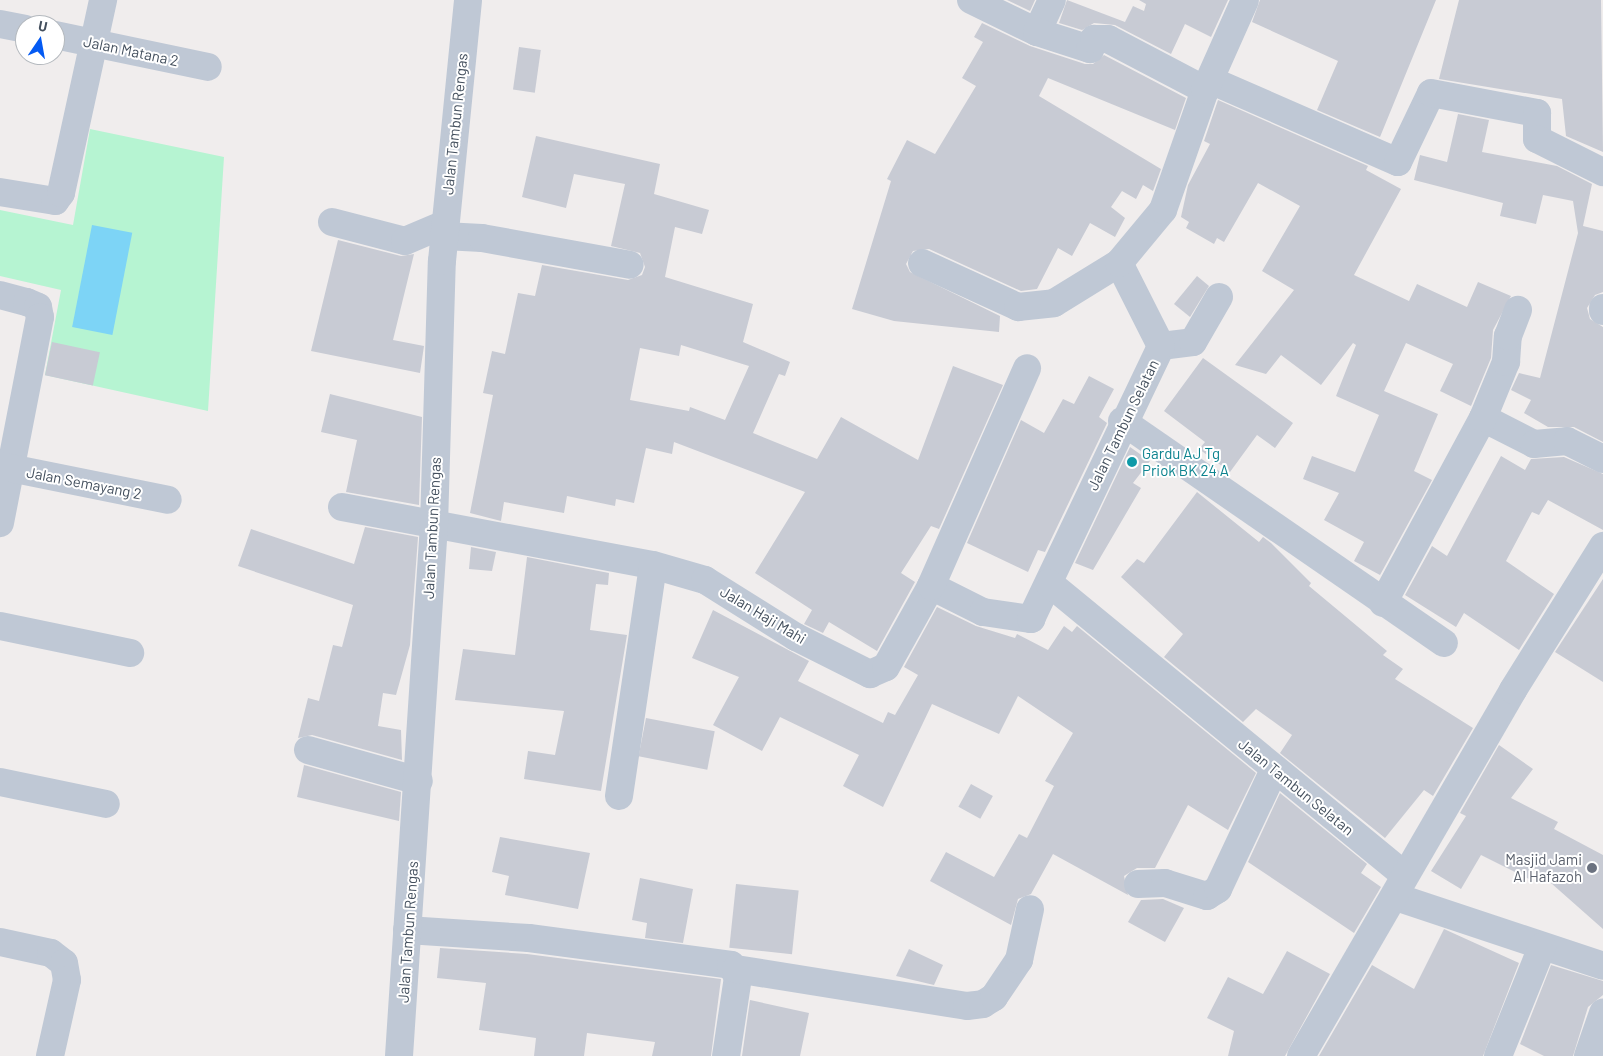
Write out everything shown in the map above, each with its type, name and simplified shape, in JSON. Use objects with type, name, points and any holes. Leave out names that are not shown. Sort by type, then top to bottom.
[{"type":"street","points":[[0,192],[55,201],[61,194],[103,0]]},
{"type":"street","name":"Jalan Tambun Rengas","points":[[399,1056],[419,930],[420,780],[444,528],[468,0]]},
{"type":"street","points":[[971,0],[1037,32],[1090,49],[1094,39],[1108,39],[1207,85],[1398,162],[1431,93],[1537,113],[1537,139],[1603,172]]},
{"type":"street","points":[[1037,32],[1052,0]]},
{"type":"street","points":[[922,263],[1018,307],[1054,303],[1119,263],[1164,210],[1207,85],[1245,0]]},
{"type":"street","points":[[0,24],[15,27]]},
{"type":"street","name":"Jalan Matana 2","points":[[65,37],[208,67]]},
{"type":"street","points":[[332,222],[405,241],[457,233],[630,265]]},
{"type":"street","name":"Jalan Tambun Selatan","points":[[931,586],[983,612],[1024,621],[1033,617],[1122,422],[1161,346],[1119,263]]},
{"type":"street","points":[[0,296],[38,307],[40,317],[6,468],[0,523]]},
{"type":"street","points":[[1161,346],[1193,342],[1219,297]]},
{"type":"street","points":[[1383,603],[1483,418],[1506,362],[1508,336],[1518,310]]},
{"type":"street","points":[[931,586],[1027,368]]},
{"type":"street","points":[[1483,418],[1534,444],[1567,441],[1603,459]]},
{"type":"street","points":[[1122,422],[1383,603],[1444,643]]},
{"type":"street","name":"Jalan Semayang 2","points":[[6,468],[168,500]]},
{"type":"street","name":"Jalan Haji Mahi","points":[[342,508],[653,565],[705,580],[796,637],[874,674],[886,667],[931,586]]},
{"type":"street","points":[[1301,1056],[1603,546]]},
{"type":"street","points":[[619,796],[653,565]]},
{"type":"street","name":"Jalan Tambun Selatan","points":[[1049,583],[1274,770],[1401,886],[1542,947],[1603,966]]},
{"type":"street","points":[[0,626],[130,653]]},
{"type":"street","points":[[308,750],[420,780]]},
{"type":"street","points":[[1138,884],[1165,883],[1207,896],[1218,889],[1274,770]]},
{"type":"street","points":[[0,782],[106,804]]},
{"type":"street","points":[[419,930],[529,938],[967,1006],[982,1004],[994,997],[1019,960],[1030,909]]},
{"type":"street","points":[[0,942],[50,953],[64,963],[67,980],[50,1056]]},
{"type":"street","points":[[1498,1056],[1542,947]]},
{"type":"street","points":[[726,1056],[736,969]]},
{"type":"street","points":[[1588,1056],[1603,1013]]},
{"type":"green space","points":[[90,129],[224,157],[208,411],[45,375],[61,290],[0,276],[0,210],[73,225]]},
{"type":"water","points":[[92,225],[132,233],[112,335],[72,327]]},
{"type":"building","points":[[1007,0],[1035,0],[1030,11]]},
{"type":"building","points":[[1067,0],[1125,22],[1133,6],[1144,11],[1146,4],[1139,0],[1228,0],[1211,37],[1185,24],[1171,54],[1115,25],[1094,23],[1082,30],[1059,23]]},
{"type":"building","points":[[1260,0],[1436,0],[1380,137],[1317,110],[1338,61],[1252,22]]},
{"type":"building","points":[[1459,0],[1601,0],[1603,152],[1566,136],[1562,99],[1439,79]]},
{"type":"building","points":[[982,23],[1030,46],[1085,64],[1093,64],[1104,55],[1186,98],[1175,130],[1048,78],[1039,96],[1161,169],[1153,191],[1143,185],[1136,199],[1122,191],[1111,207],[1125,218],[1115,237],[1090,223],[1072,256],[1058,248],[1037,289],[1021,291],[929,249],[913,251],[906,264],[910,272],[1000,316],[999,332],[894,321],[852,309],[891,181],[887,179],[907,140],[935,154],[976,86],[962,78],[983,42],[974,37]]},
{"type":"building","points":[[519,47],[541,50],[535,93],[513,90]]},
{"type":"building","points":[[1218,100],[1368,166],[1366,170],[1401,189],[1354,275],[1409,301],[1417,284],[1467,307],[1478,282],[1511,296],[1493,330],[1491,358],[1471,406],[1440,391],[1453,364],[1406,343],[1384,391],[1438,414],[1414,471],[1432,480],[1380,575],[1354,561],[1364,542],[1324,520],[1339,493],[1303,479],[1312,456],[1355,472],[1379,415],[1336,396],[1356,345],[1353,343],[1321,385],[1281,355],[1266,374],[1235,365],[1294,290],[1262,271],[1300,206],[1258,183],[1224,242],[1217,238],[1214,244],[1186,228],[1189,222],[1181,217],[1188,185],[1210,144],[1204,141]]},
{"type":"building","points":[[1458,114],[1489,120],[1482,152],[1557,166],[1592,184],[1583,226],[1603,231],[1603,292],[1595,295],[1587,308],[1590,319],[1603,327],[1603,442],[1574,427],[1548,427],[1524,413],[1531,400],[1511,390],[1519,373],[1540,378],[1578,233],[1573,201],[1543,195],[1536,224],[1500,216],[1503,203],[1414,180],[1420,155],[1447,162]]},
{"type":"building","points":[[536,136],[660,164],[654,194],[709,210],[702,234],[675,227],[665,277],[753,304],[743,342],[790,362],[785,376],[779,374],[753,433],[817,459],[841,417],[918,460],[953,366],[1003,385],[939,529],[931,526],[901,573],[915,582],[877,651],[829,622],[823,633],[804,624],[812,610],[755,573],[805,492],[674,442],[672,454],[646,448],[634,503],[616,499],[615,506],[567,496],[564,513],[504,502],[501,521],[470,513],[493,395],[483,393],[492,351],[505,354],[518,293],[535,296],[542,265],[628,280],[642,275],[645,267],[640,253],[611,246],[625,184],[574,174],[566,208],[522,197]],"holes":[[[681,345],[749,366],[725,420],[690,407],[689,411],[630,400],[640,348],[679,356]]]},
{"type":"building","points":[[338,240],[401,256],[414,254],[393,340],[424,346],[420,373],[311,351]]},
{"type":"building","points":[[1197,276],[1209,286],[1190,317],[1174,304]]},
{"type":"building","points":[[52,342],[100,352],[93,385],[45,375]]},
{"type":"building","points":[[1203,358],[1293,423],[1275,448],[1257,435],[1230,472],[1199,449],[1205,442],[1164,411]]},
{"type":"building","points":[[1089,376],[1114,389],[1099,417],[1107,423],[1045,552],[1038,550],[1028,572],[967,543],[1021,420],[1044,433],[1063,399],[1074,404]]},
{"type":"building","points":[[330,394],[422,417],[419,505],[346,492],[357,440],[321,432]]},
{"type":"building","points":[[1130,447],[1150,461],[1133,483],[1141,488],[1093,570],[1075,563]]},
{"type":"building","points":[[1501,456],[1525,470],[1531,459],[1564,457],[1603,474],[1603,530],[1548,500],[1539,515],[1532,512],[1506,561],[1554,594],[1519,650],[1464,613],[1456,627],[1405,595],[1432,546],[1447,556]]},
{"type":"building","points":[[1197,492],[1259,542],[1263,537],[1271,543],[1311,583],[1309,586],[1387,651],[1383,655],[1403,669],[1395,679],[1473,728],[1433,796],[1424,790],[1385,838],[1280,753],[1292,735],[1256,709],[1243,722],[1164,657],[1183,634],[1121,577],[1137,559],[1144,563]]},
{"type":"building","points":[[365,527],[418,537],[410,645],[396,695],[383,693],[378,726],[401,730],[402,760],[312,735],[298,738],[308,698],[319,701],[333,645],[342,647],[353,605],[238,566],[251,529],[354,564]]},
{"type":"building","points":[[471,547],[496,552],[492,571],[469,569]]},
{"type":"building","points":[[527,557],[609,573],[608,585],[596,584],[590,630],[627,635],[601,791],[524,779],[528,751],[555,755],[564,711],[455,700],[463,649],[515,655]]},
{"type":"building","points":[[1603,579],[1603,682],[1555,652]]},
{"type":"building","points":[[937,607],[976,626],[1015,638],[1017,634],[1048,650],[1064,626],[1072,632],[1077,626],[1256,773],[1228,830],[1188,805],[1155,868],[1137,868],[1124,876],[1128,895],[1053,854],[1031,894],[1018,899],[1011,925],[930,881],[946,852],[994,877],[1019,834],[1027,838],[1054,786],[1045,781],[1073,733],[1018,696],[999,734],[932,704],[883,807],[843,786],[859,755],[780,717],[762,751],[713,725],[739,677],[692,658],[713,610],[809,661],[798,681],[883,723],[888,712],[895,715],[918,675],[904,667]]},
{"type":"building","points":[[646,718],[715,731],[707,770],[639,756]]},
{"type":"building","points":[[1499,745],[1533,769],[1511,798],[1558,822],[1554,829],[1603,855],[1603,929],[1534,868],[1529,879],[1481,855],[1461,889],[1431,871],[1466,816],[1460,813]]},
{"type":"building","points":[[304,765],[401,792],[399,821],[297,797]]},
{"type":"building","points":[[971,784],[993,796],[980,819],[958,807]]},
{"type":"building","points":[[1280,793],[1367,864],[1361,873],[1381,887],[1354,933],[1248,862]]},
{"type":"building","points":[[500,837],[590,853],[578,909],[505,895],[509,876],[492,872]]},
{"type":"building","points":[[640,878],[693,889],[683,943],[645,938],[647,923],[632,920]]},
{"type":"building","points":[[736,884],[799,891],[792,954],[729,948]]},
{"type":"building","points":[[1163,899],[1184,908],[1165,942],[1128,922],[1141,900]]},
{"type":"building","points":[[1444,929],[1519,963],[1483,1056],[1319,1056],[1372,965],[1414,989]]},
{"type":"building","points":[[440,948],[527,954],[721,979],[711,1056],[652,1056],[655,1042],[587,1033],[584,1056],[534,1056],[536,1038],[479,1030],[486,983],[437,978]]},
{"type":"building","points":[[909,949],[943,965],[934,985],[896,976]]},
{"type":"building","points":[[1287,951],[1330,974],[1285,1056],[1228,1056],[1234,1031],[1207,1018],[1228,977],[1263,994]]},
{"type":"building","points":[[1551,965],[1603,981],[1603,995],[1588,1007],[1573,1056],[1544,1056],[1520,1044]]},
{"type":"building","points":[[750,1000],[809,1013],[800,1056],[742,1056]]},
{"type":"place","name":"Gardu AJ Tg Priok BK 24 A","points":[[1132,462]]},
{"type":"place","name":"Masjid Jami Al Hafazoh","points":[[1592,868]]}]
